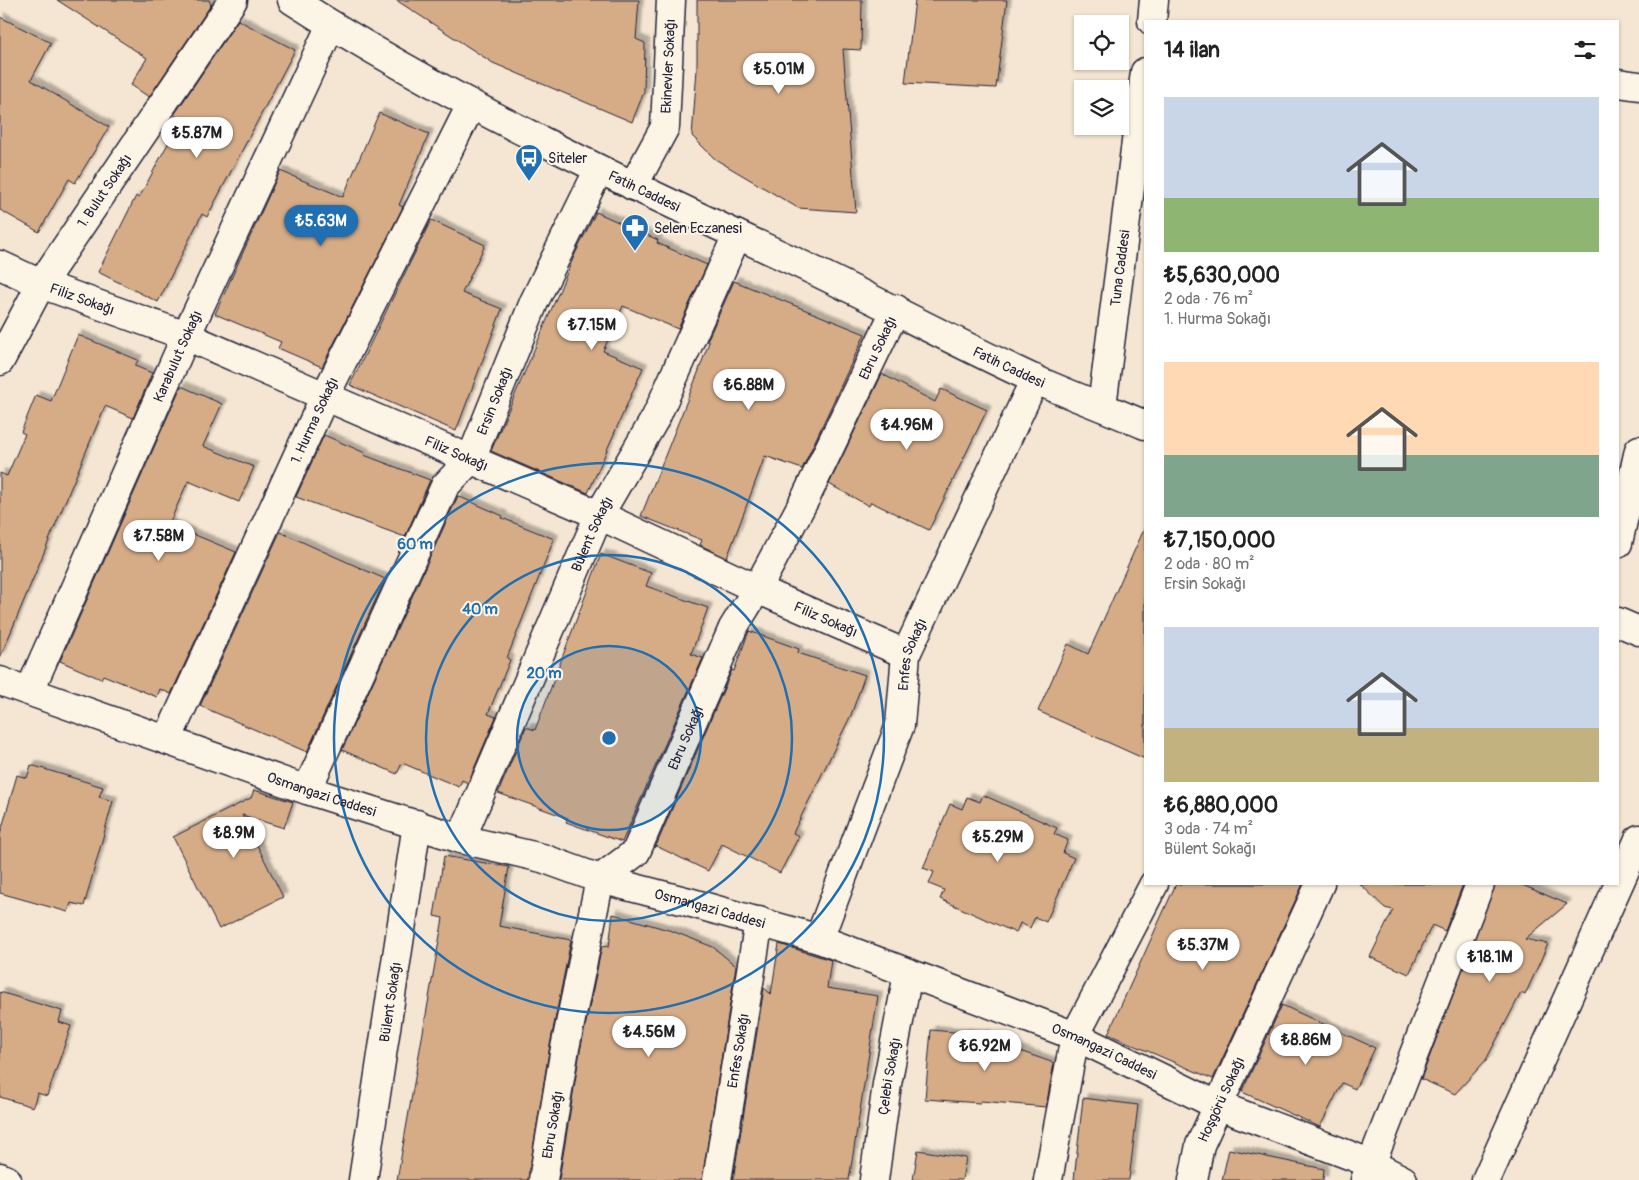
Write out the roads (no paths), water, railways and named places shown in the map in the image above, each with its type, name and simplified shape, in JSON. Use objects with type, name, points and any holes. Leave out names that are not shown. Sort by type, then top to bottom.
[{"type":"street","name":"1. Bulut Sokağı","points":[[0,361],[40,284],[233,0]]},
{"type":"street","name":"Fatih Caddesi","points":[[292,0],[331,25],[471,105],[598,170],[896,309],[1035,379],[1144,425]]},
{"type":"street","name":"Ekinevler Sokağı","points":[[633,186],[665,127],[671,0]]},
{"type":"street","points":[[1152,20],[1154,0]]},
{"type":"street","name":"Karabulut Sokağı","points":[[30,690],[186,336],[331,25]]},
{"type":"street","name":"Tuna Caddesi","points":[[1102,406],[1144,80]]},
{"type":"street","points":[[1619,83],[1639,86]]},
{"type":"street","name":"1. Hurma Sokağı","points":[[167,740],[325,396],[471,105]]},
{"type":"street","name":"Ersin Sokağı","points":[[307,790],[445,486],[471,459],[534,302],[598,170]]},
{"type":"street","name":"Bülent Sokağı","points":[[460,839],[599,515],[656,417],[737,235]]},
{"type":"street","name":"Filiz Sokağı","points":[[0,265],[40,284],[186,336],[599,515],[757,590],[906,654]]},
{"type":"street","name":"Ebru Sokağı","points":[[543,1180],[564,1048],[600,879],[636,852],[733,628],[757,590],[806,497],[896,309]]},
{"type":"street","name":"Enfes Sokağı","points":[[819,939],[900,725],[906,654],[1035,379]]},
{"type":"street","points":[[1619,539],[1639,450]]},
{"type":"street","points":[[1619,622],[1639,631]]},
{"type":"street","name":"Osmangazi Caddesi","points":[[0,681],[30,690],[307,790],[460,839],[542,858],[600,879],[819,939],[1075,1036],[1217,1106],[1367,1172],[1403,1180]]},
{"type":"street","name":"Bülent Sokağı","points":[[363,1180],[418,824]]},
{"type":"street","points":[[1619,884],[1639,839]]},
{"type":"street","points":[[1048,1180],[1075,1036],[1153,885]]},
{"type":"street","name":"Hoşgörü Sokağı","points":[[1193,1180],[1200,1145],[1320,885]]},
{"type":"street","points":[[1367,1172],[1480,885]]},
{"type":"street","points":[[1486,1180],[1618,885]]},
{"type":"street","name":"Enfes Sokağı","points":[[717,1180],[759,922]]},
{"type":"street","name":"Çelebi Sokağı","points":[[874,1180],[887,1084],[908,974]]},
{"type":"street","points":[[0,1178],[7,1180]]},
{"type":"place","name":"Siteler","points":[[529,182]]},
{"type":"place","name":"Selen Eczanesi","points":[[635,252]]}]
